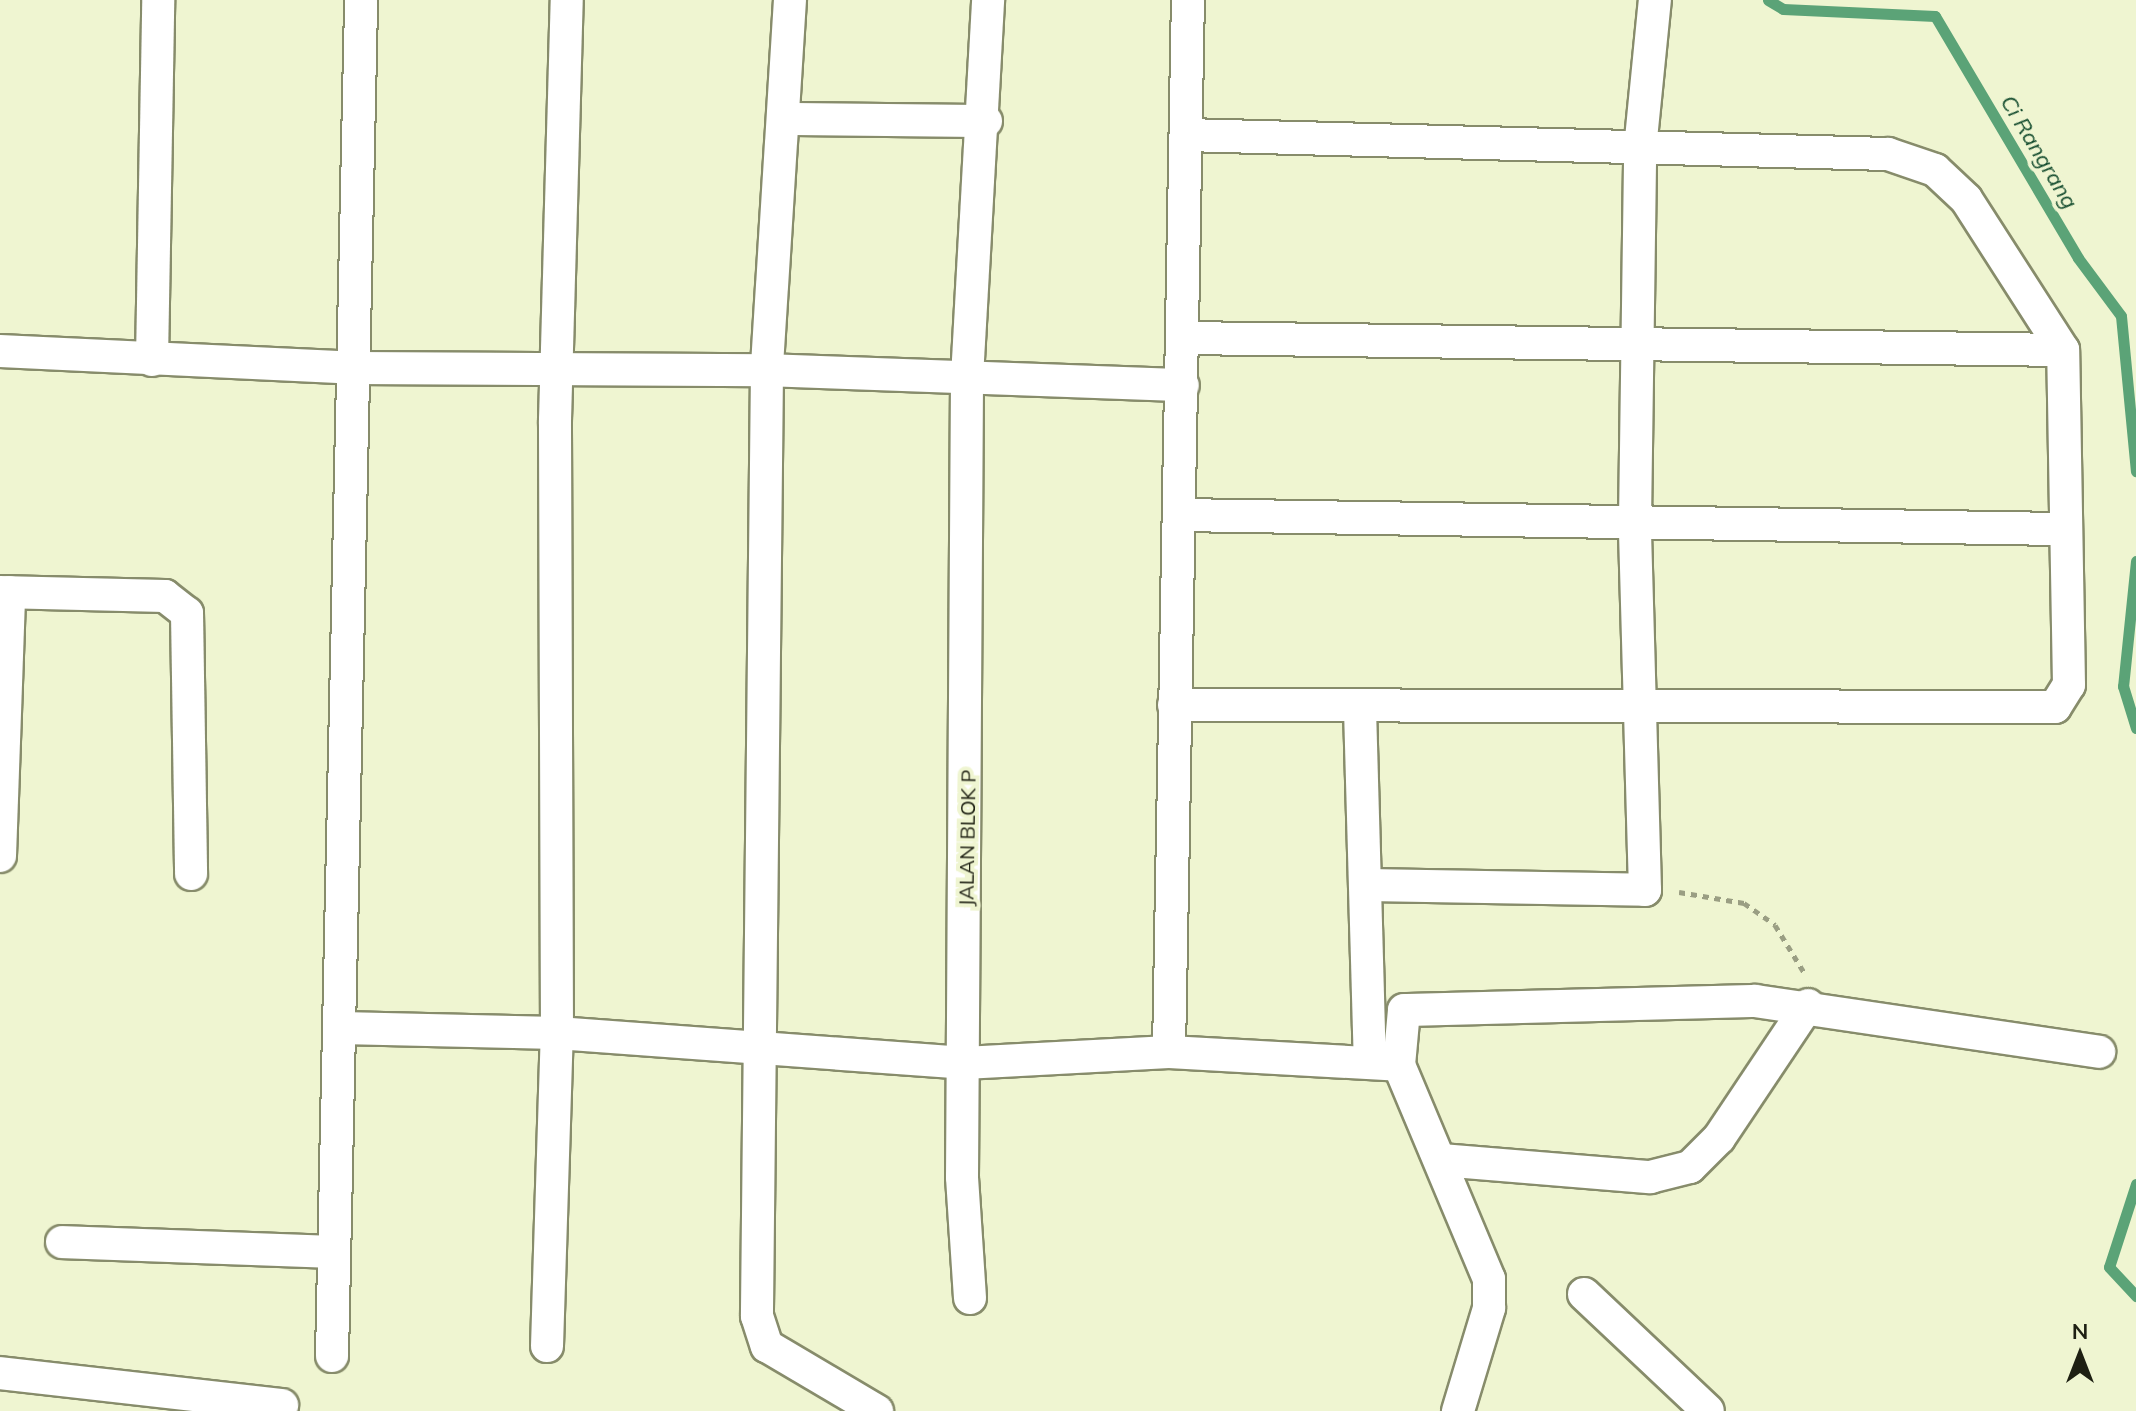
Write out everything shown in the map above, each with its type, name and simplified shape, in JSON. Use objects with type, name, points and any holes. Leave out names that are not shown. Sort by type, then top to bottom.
[{"type":"street","points":[[152,360],[158,0]]},
{"type":"street","points":[[332,1356],[361,0]]},
{"type":"street","points":[[547,1346],[557,1033],[557,368],[567,0]]},
{"type":"street","points":[[790,0],[787,119],[767,370],[759,1330],[767,1346],[876,1411]]},
{"type":"street","name":"JALAN BLOK P","points":[[970,1298],[964,1063],[967,378],[986,121],[988,0]]},
{"type":"street","points":[[1169,1052],[1188,0]]},
{"type":"street","points":[[1369,885],[1645,890],[1635,521],[1641,341],[1640,149],[1655,0]]},
{"type":"street","points":[[787,119],[986,121]]},
{"type":"street","points":[[1174,705],[1638,711],[2055,707],[2069,685],[2062,529],[2063,350],[1966,199],[1921,162],[1888,154],[1186,135]]},
{"type":"street","points":[[1184,338],[1641,341],[2063,350]]},
{"type":"street","points":[[0,351],[354,368],[767,370],[1183,385]]},
{"type":"street","points":[[1179,515],[2062,529]]},
{"type":"street","points":[[0,856],[4,592],[165,596],[187,613],[191,874]]},
{"type":"street","points":[[1360,709],[1369,885],[1385,1064],[1441,1160],[1489,1279],[1489,1308],[1458,1411]]},
{"type":"street","points":[[1385,1064],[1404,1010],[1808,1005],[1924,1031],[2099,1052]]},
{"type":"street","points":[[1441,1160],[1650,1177],[1690,1167],[1719,1138],[1808,1005]]},
{"type":"street","points":[[341,1028],[557,1033],[964,1063],[1169,1052],[1385,1064]]},
{"type":"street","points":[[62,1242],[332,1252]]},
{"type":"street","points":[[1584,1294],[1708,1411]]},
{"type":"street","points":[[0,1373],[282,1405]]},
{"type":"path","points":[[1667,890],[1735,900],[1775,925],[1803,964],[1808,1005]]},
{"type":"waterway","name":"Ci Rangrang","points":[[1768,0],[1783,9],[1935,16],[2078,258],[2121,316],[2136,471]]},
{"type":"waterway","name":"Ci Rangrang","points":[[2136,561],[2123,686],[2136,728]]},
{"type":"waterway","name":"Ci Rangrang","points":[[2136,1184],[2109,1267],[2136,1296]]}]
